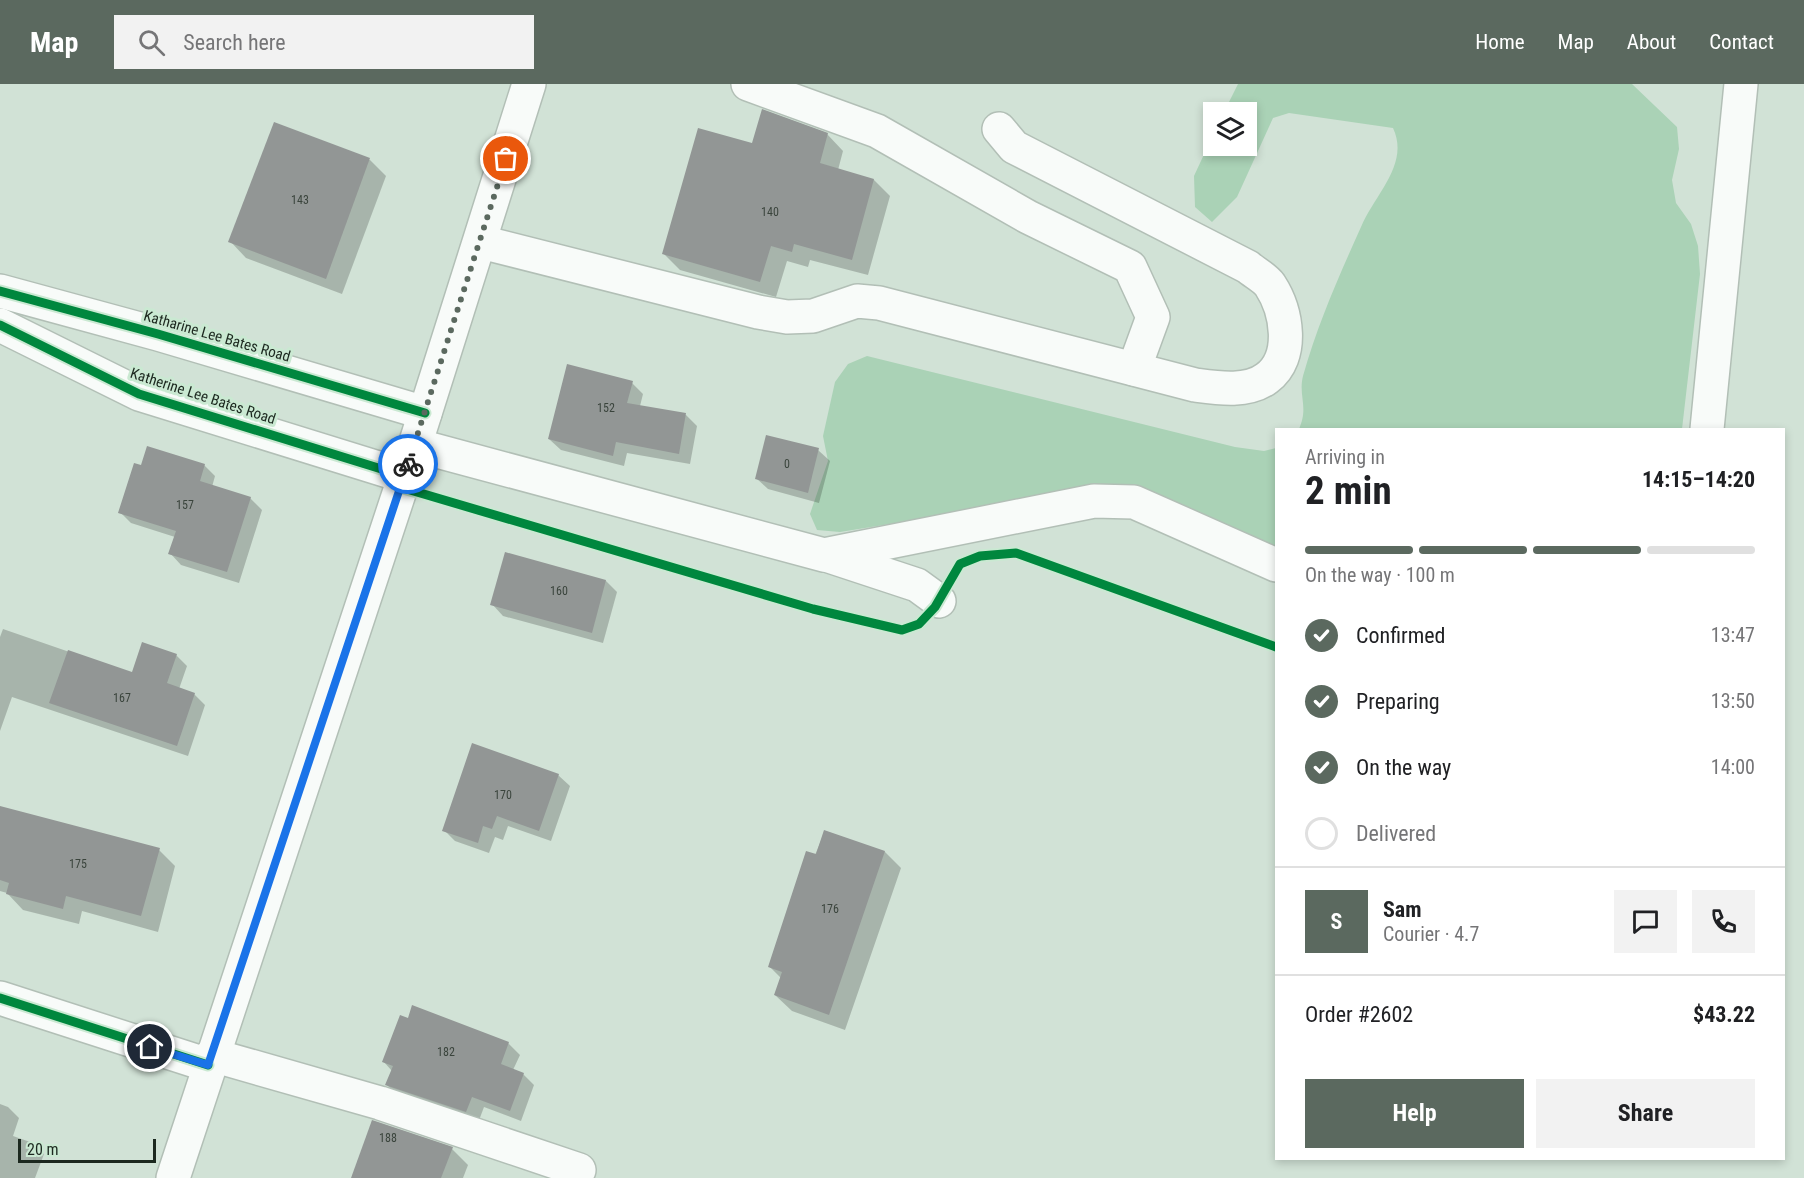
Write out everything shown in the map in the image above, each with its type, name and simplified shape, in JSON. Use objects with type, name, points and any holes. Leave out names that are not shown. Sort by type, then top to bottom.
[{"type":"main road","points":[[173,1178],[210,1060],[415,445],[481,242],[529,84]]},
{"type":"main road","points":[[748,84],[877,131],[1028,217],[1130,267],[1153,317],[1134,369]]},
{"type":"main road","points":[[1707,428],[1741,84]]},
{"type":"main road","points":[[481,242],[758,312],[787,317],[813,316],[857,301],[879,303],[1195,385],[1234,389],[1267,378],[1285,352],[1285,317],[1269,284],[1248,267],[1014,147],[999,129]]},
{"type":"main road","name":"Katharine Lee Bates Road","points":[[0,291],[158,334],[425,412]]},
{"type":"main road","name":"Katherine Lee Bates Road","points":[[0,325],[139,394],[404,476]]},
{"type":"main road","points":[[415,445],[824,555],[917,585],[939,601]]},
{"type":"main road","points":[[824,555],[1094,501],[1134,502],[1275,565]]},
{"type":"main road","points":[[0,998],[210,1060],[380,1103],[579,1170]]},
{"type":"green space","points":[[1238,84],[1632,84],[1677,127],[1679,149],[1672,180],[1676,203],[1691,224],[1698,246],[1700,274],[1682,428],[1299,428],[1303,414],[1303,376],[1315,337],[1361,227],[1389,179],[1397,154],[1397,141],[1393,128],[1289,113],[1273,118],[1257,153],[1257,102],[1229,102]]},
{"type":"green space","points":[[1203,156],[1256,156],[1237,197],[1212,222],[1195,207],[1194,176]]},
{"type":"green space","points":[[867,356],[1235,447],[1264,451],[1275,448],[1275,553],[1076,494],[840,532],[817,530],[810,514],[828,461],[823,436],[835,382],[848,364]]},
{"type":"building","points":[[762,109],[828,133],[820,163],[874,179],[852,260],[794,244],[792,252],[771,246],[760,282],[662,254],[698,128],[752,143]]},
{"type":"building","points":[[274,122],[370,158],[326,279],[228,242]]},
{"type":"building","points":[[567,364],[633,381],[627,403],[686,413],[679,454],[616,442],[613,456],[548,439]]},
{"type":"building","points":[[766,435],[819,448],[808,493],[755,479]]},
{"type":"building","points":[[147,446],[205,464],[200,481],[251,497],[227,572],[168,554],[176,531],[118,513],[134,463],[141,465]]},
{"type":"building","points":[[505,552],[606,580],[592,633],[490,605]]},
{"type":"building","points":[[142,642],[177,654],[167,683],[195,693],[177,746],[49,703],[68,650],[132,672]]},
{"type":"building","points":[[472,743],[559,774],[539,831],[497,816],[492,829],[483,826],[478,843],[442,831]]},
{"type":"building","points":[[0,806],[160,848],[141,916],[66,896],[63,909],[6,894],[9,883],[0,880]]},
{"type":"building","points":[[824,830],[885,851],[829,1015],[774,995],[782,972],[768,967],[806,851],[816,854]]},
{"type":"building","points":[[412,1005],[509,1042],[501,1064],[524,1073],[510,1111],[472,1097],[466,1112],[385,1085],[393,1066],[382,1062],[400,1015],[408,1018]]},
{"type":"building","points":[[372,1120],[453,1147],[441,1178],[351,1178]]},
{"type":"cycle path","points":[[0,291],[158,334],[425,413]]},
{"type":"cycle path","points":[[0,325],[139,394],[404,476]]},
{"type":"cycle path","points":[[400,487],[813,609],[902,630],[919,624],[935,607],[960,564],[980,556],[1016,553],[1275,647]]},
{"type":"cycle path","points":[[0,998],[208,1065]]},
{"type":"way so far","points":[[408,464],[506,159]]},
{"type":"route","points":[[150,1047],[208,1065],[408,464]]}]
